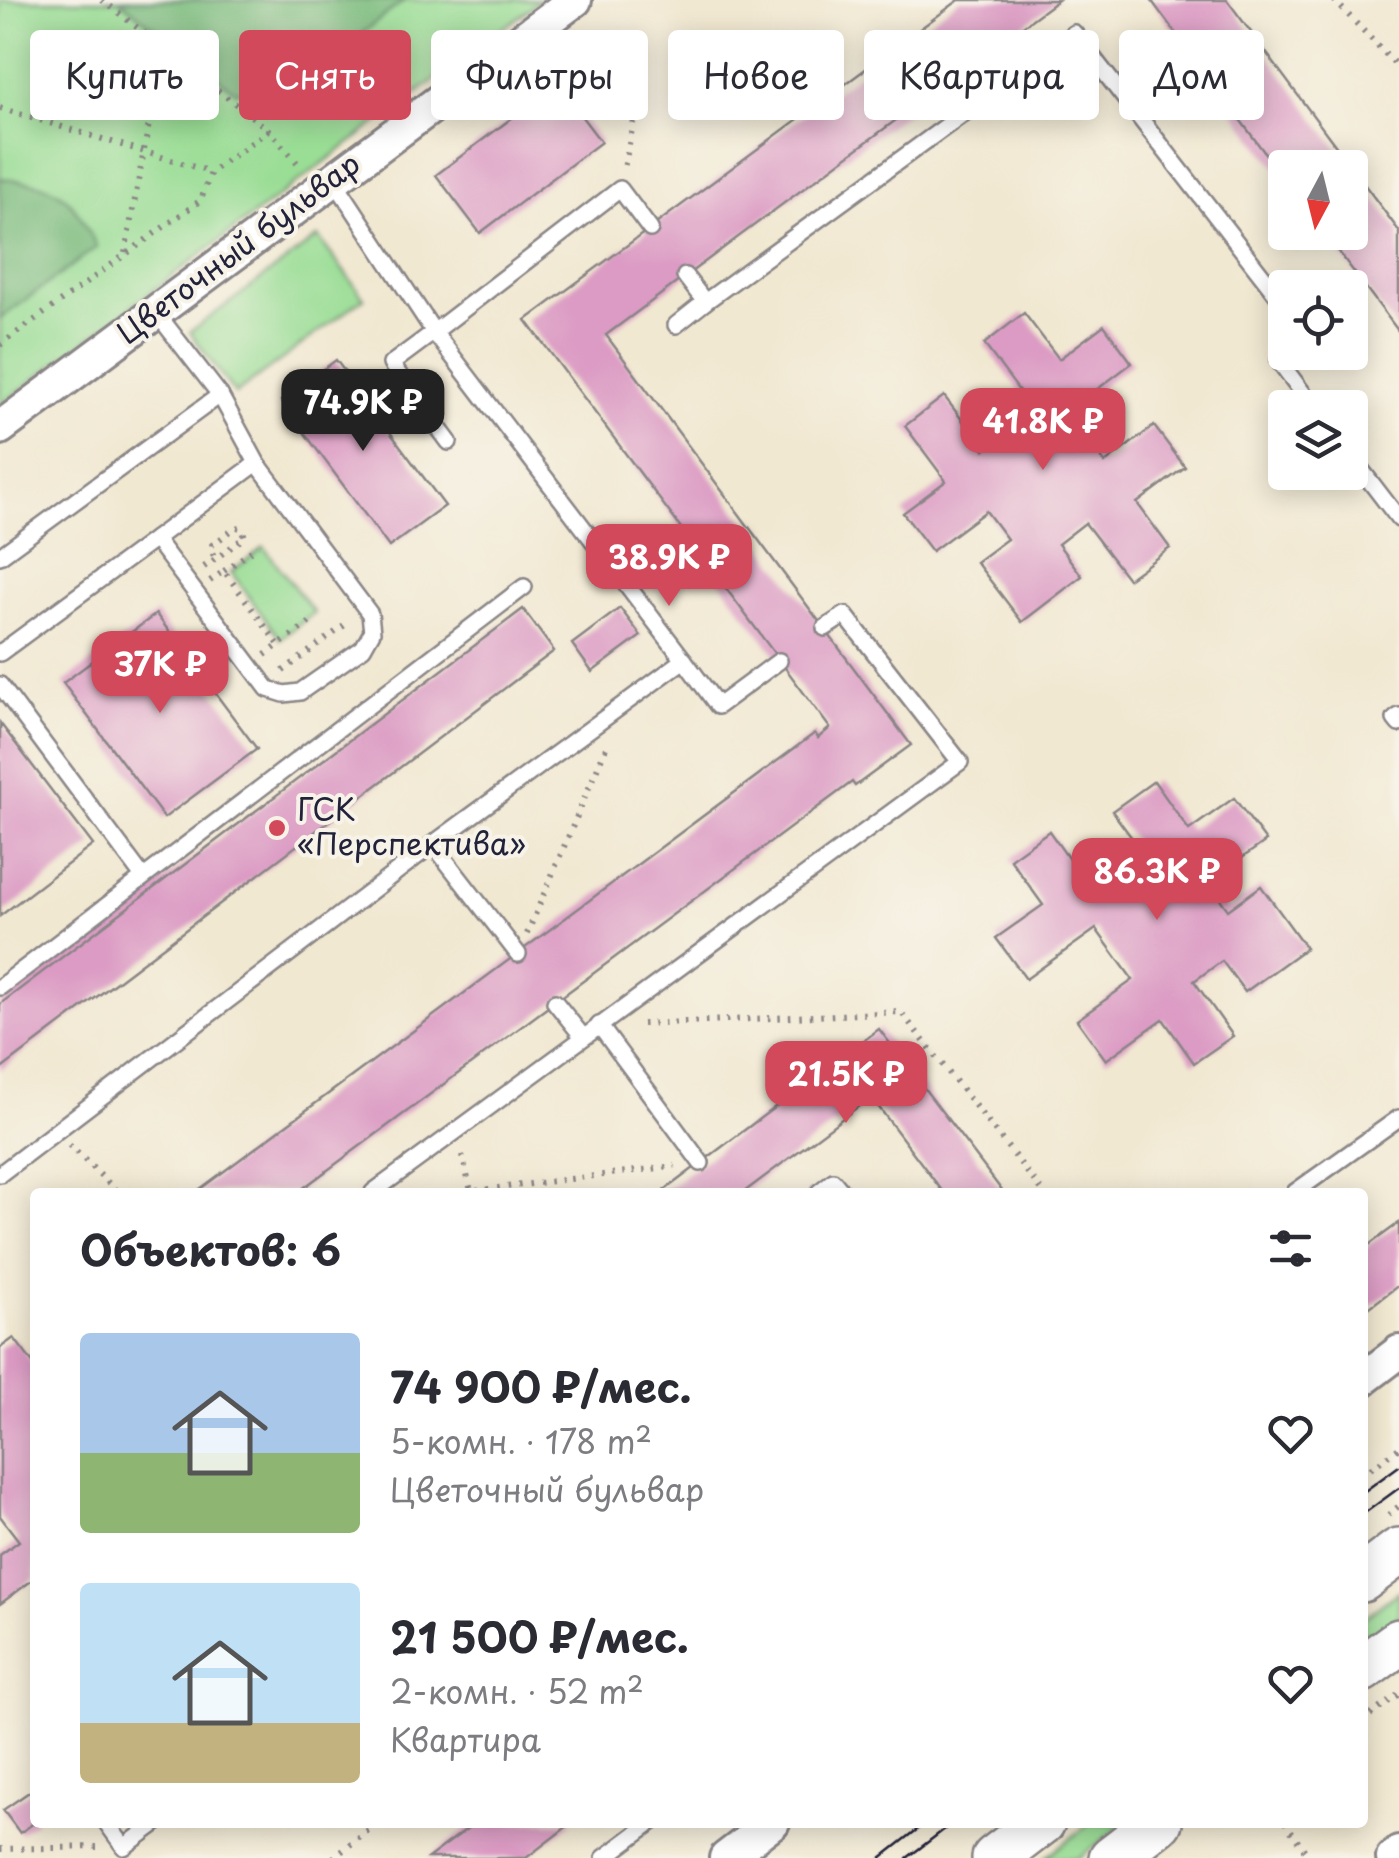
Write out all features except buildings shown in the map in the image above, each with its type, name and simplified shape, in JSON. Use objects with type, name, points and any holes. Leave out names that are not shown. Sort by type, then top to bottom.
[{"type":"main road","points":[[1368,1575],[1399,1552]]},
{"type":"main road","points":[[1368,1665],[1399,1642]]},
{"type":"main road","points":[[995,1858],[1034,1828]]},
{"type":"main road","points":[[1112,1858],[1151,1828]]},
{"type":"street","name":"Цветочный бульвар","points":[[0,428],[333,178],[574,16]]},
{"type":"street","points":[[1368,1375],[1399,1352]]},
{"type":"street","points":[[726,1858],[765,1828]]},
{"type":"street","points":[[1393,1858],[1399,1854]]},
{"type":"lane","points":[[676,324],[1074,33],[1268,283]]},
{"type":"lane","points":[[333,178],[434,332],[718,706],[779,661]]},
{"type":"lane","points":[[449,442],[391,364],[620,189],[650,229]]},
{"type":"lane","points":[[685,276],[705,302]]},
{"type":"lane","points":[[155,311],[220,395],[258,463],[366,609],[373,625],[369,640],[300,692],[275,692],[250,666],[156,538]]},
{"type":"lane","points":[[0,556],[220,395]]},
{"type":"lane","points":[[0,654],[258,463]]},
{"type":"lane","points":[[1368,479],[1399,519]]},
{"type":"lane","points":[[0,987],[524,587]]},
{"type":"lane","points":[[378,1188],[966,758],[845,615],[825,628]]},
{"type":"lane","points":[[0,1174],[433,844],[684,660]]},
{"type":"lane","points":[[0,685],[143,877]]},
{"type":"lane","points":[[1399,716],[1395,719],[1399,724]]},
{"type":"lane","points":[[433,844],[518,954]]},
{"type":"lane","points":[[556,1002],[583,1037]]},
{"type":"lane","points":[[599,1025],[701,1163]]},
{"type":"lane","points":[[1302,1188],[1399,1118]]},
{"type":"lane","points":[[110,1828],[124,1847],[150,1828]]},
{"type":"lane","points":[[604,1858],[644,1828]]},
{"type":"path","points":[[102,0],[140,30]]},
{"type":"path","points":[[1334,0],[1399,68]]},
{"type":"path","points":[[574,16],[634,120],[620,189]]},
{"type":"path","points":[[219,91],[269,130],[310,178],[333,178]]},
{"type":"path","points":[[0,108],[210,172]]},
{"type":"path","points":[[125,255],[150,120]]},
{"type":"path","points":[[0,345],[201,200],[210,172],[269,130]]},
{"type":"path","points":[[191,586],[216,559],[246,537],[242,528],[236,527],[212,546],[210,551],[216,559]]},
{"type":"path","points":[[191,586],[224,571],[258,546]]},
{"type":"path","points":[[224,571],[279,645]]},
{"type":"path","points":[[264,684],[366,609]]},
{"type":"path","points":[[250,666],[313,620]]},
{"type":"path","points":[[518,954],[625,704]]},
{"type":"path","points":[[599,1025],[901,1012],[1040,1188]]},
{"type":"path","points":[[455,1131],[469,1188]]},
{"type":"path","points":[[56,1132],[114,1188]]},
{"type":"path","points":[[502,1188],[701,1163]]},
{"type":"path","points":[[1368,1471],[1399,1448]]},
{"type":"path","points":[[1368,1717],[1399,1694]]},
{"type":"path","points":[[333,1858],[372,1828]]},
{"type":"path","points":[[1289,1828],[1310,1858]]},
{"type":"path","points":[[0,1849],[124,1847]]},
{"type":"green space","points":[[0,0],[541,0],[501,30],[431,30],[431,82],[411,97],[411,30],[239,30],[239,120],[381,120],[0,405]]},
{"type":"green space","points":[[119,0],[405,0],[366,30],[239,30],[239,91],[219,78],[219,30],[157,30]]},
{"type":"green space","points":[[0,178],[38,184],[62,194],[79,214],[97,247],[0,319]]},
{"type":"green space","points":[[318,237],[364,298],[235,394],[190,332]]},
{"type":"green space","points":[[264,547],[314,613],[280,639],[231,572]]},
{"type":"green space","points":[[1399,1591],[1399,1617],[1368,1640],[1368,1615]]},
{"type":"green space","points":[[1084,1828],[1118,1828],[1078,1858],[1044,1858]]},
{"type":"tram line","points":[[1368,1489],[1399,1466]]},
{"type":"tram line","points":[[1368,1511],[1399,1488]]},
{"type":"tram line","points":[[881,1858],[919,1828]]},
{"type":"tram line","points":[[907,1858],[946,1828]]},
{"type":"place","name":"ГСК «Перспектива»","points":[[277,828]]}]
